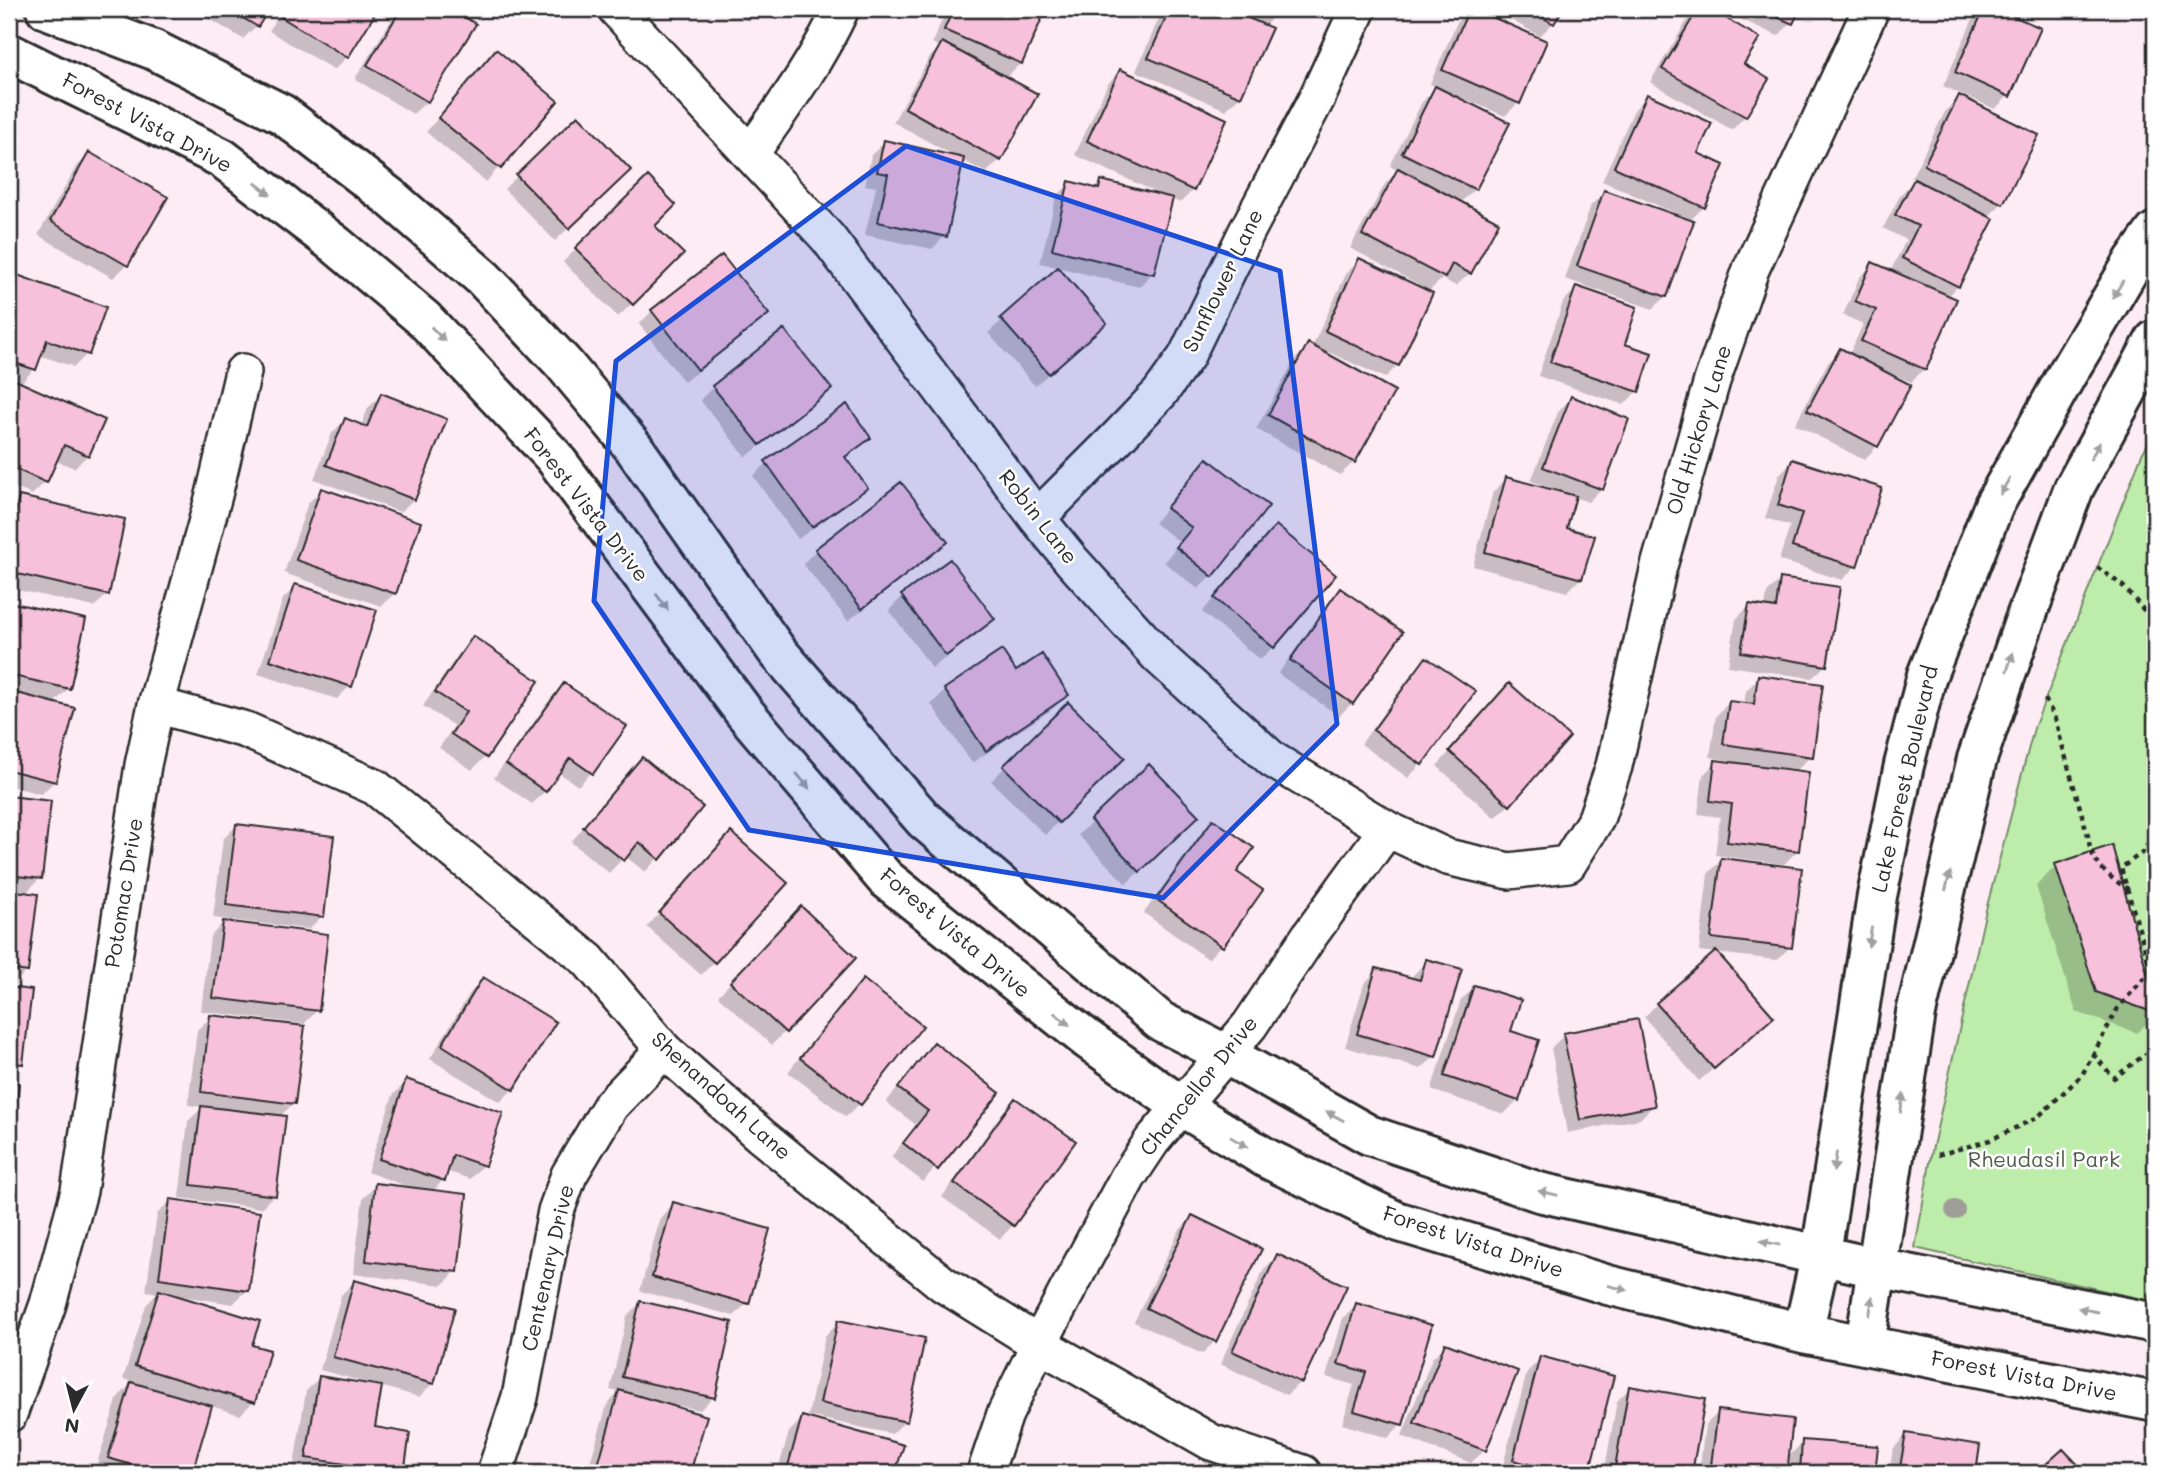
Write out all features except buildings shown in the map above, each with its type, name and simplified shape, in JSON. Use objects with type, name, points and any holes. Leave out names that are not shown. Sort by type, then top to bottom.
[{"type":"main road","points":[[46,9],[154,50],[282,114],[391,198],[484,279],[563,363],[634,448],[777,651],[924,820],[1160,1021],[1225,1054],[1369,1135],[1539,1192],[1877,1268],[2155,1323]]},
{"type":"main road","name":"Forest Vista Drive","points":[[9,53],[222,158],[336,245],[424,320],[554,457],[744,712],[885,877],[1077,1031],[1181,1107],[1266,1158],[1396,1221],[1608,1286],[1803,1333],[2155,1402]]},
{"type":"main road","name":"Lake Forest Boulevard","points":[[1803,1333],[1821,1254],[1877,896],[1904,765],[1927,675],[1994,505],[2134,261],[2155,232]]},
{"type":"main road","points":[[1865,1345],[1916,1013],[1977,758],[2074,488],[2155,341]]},
{"type":"street","name":"Robin Lane","points":[[616,9],[828,238],[1037,518],[1158,657],[1273,760],[1387,829],[1447,857],[1509,871],[1568,864]]},
{"type":"street","points":[[751,153],[806,76],[841,9]]},
{"type":"street","name":"Sunflower Lane","points":[[1037,518],[1151,402],[1186,357],[1247,231],[1316,100],[1358,9]]},
{"type":"street","name":"Old Hickory Lane","points":[[1568,864],[1596,819],[1614,765],[1659,566],[1712,381],[1751,269],[1871,9]]},
{"type":"street","name":"Potomac Drive","points":[[9,1414],[48,1304],[79,1191],[143,765],[156,705],[214,495],[243,372]]},
{"type":"street","name":"Shenandoah Lane","points":[[156,705],[246,730],[375,788],[588,960],[664,1050],[760,1135],[943,1284],[1039,1344],[1210,1442],[1303,1473]]},
{"type":"street","name":"Chancellor Drive","points":[[985,1473],[1005,1414],[1128,1177],[1152,1141],[1250,1025],[1310,935],[1387,829]]},
{"type":"street","name":"Centenary Drive","points":[[495,1473],[520,1397],[556,1211],[569,1175],[611,1105],[664,1050]]},
{"type":"path","points":[[2097,567],[2123,586],[2155,623]]},
{"type":"path","points":[[2045,699],[2054,716],[2088,836],[2090,852],[2108,876],[2128,889]]},
{"type":"path","points":[[2155,831],[2143,852],[2121,868],[2155,981]]},
{"type":"path","points":[[1938,1155],[1990,1140],[2038,1117],[2082,1075],[2118,1008],[2151,970]]},
{"type":"path","points":[[2093,1054],[2115,1078],[2155,1047]]},
{"type":"highlighted area","points":[[906,146],[1280,271],[1337,724],[1163,898],[749,830],[594,601],[616,361]]},
{"type":"green space","name":"Rheudasil Park","points":[[2155,431],[2155,1302],[1915,1248],[1932,1151],[1986,910],[2034,728],[2142,454]]}]
